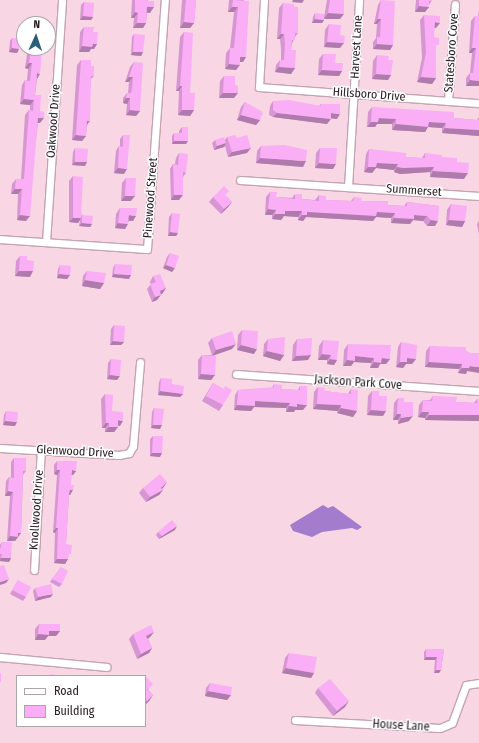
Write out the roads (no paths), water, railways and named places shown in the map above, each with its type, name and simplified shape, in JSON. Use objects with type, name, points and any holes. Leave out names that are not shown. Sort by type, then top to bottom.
[{"type":"street","name":"Oakwood Drive","points":[[46,242],[62,0]]},
{"type":"street","name":"Pinewood Street","points":[[0,238],[147,249],[165,0]]},
{"type":"street","name":"Hillsboro Drive","points":[[264,0],[259,87],[479,103]]},
{"type":"street","name":"Harvest Lane","points":[[354,94],[359,0]]},
{"type":"street","name":"Statesboro Cove","points":[[448,101],[455,4]]},
{"type":"street","points":[[348,187],[354,94]]},
{"type":"street","name":"Summerset","points":[[240,180],[479,196]]},
{"type":"street","name":"Glenwood Drive","points":[[0,448],[119,455],[129,453],[133,446],[140,362]]},
{"type":"street","name":"Jackson Park Cove","points":[[236,374],[479,391]]},
{"type":"street","name":"Knollwood Drive","points":[[34,570],[41,450]]},
{"type":"street","points":[[0,657],[107,667]]},
{"type":"street","name":"House Lane","points":[[295,720],[440,728],[452,723],[466,686],[479,683]]}]
